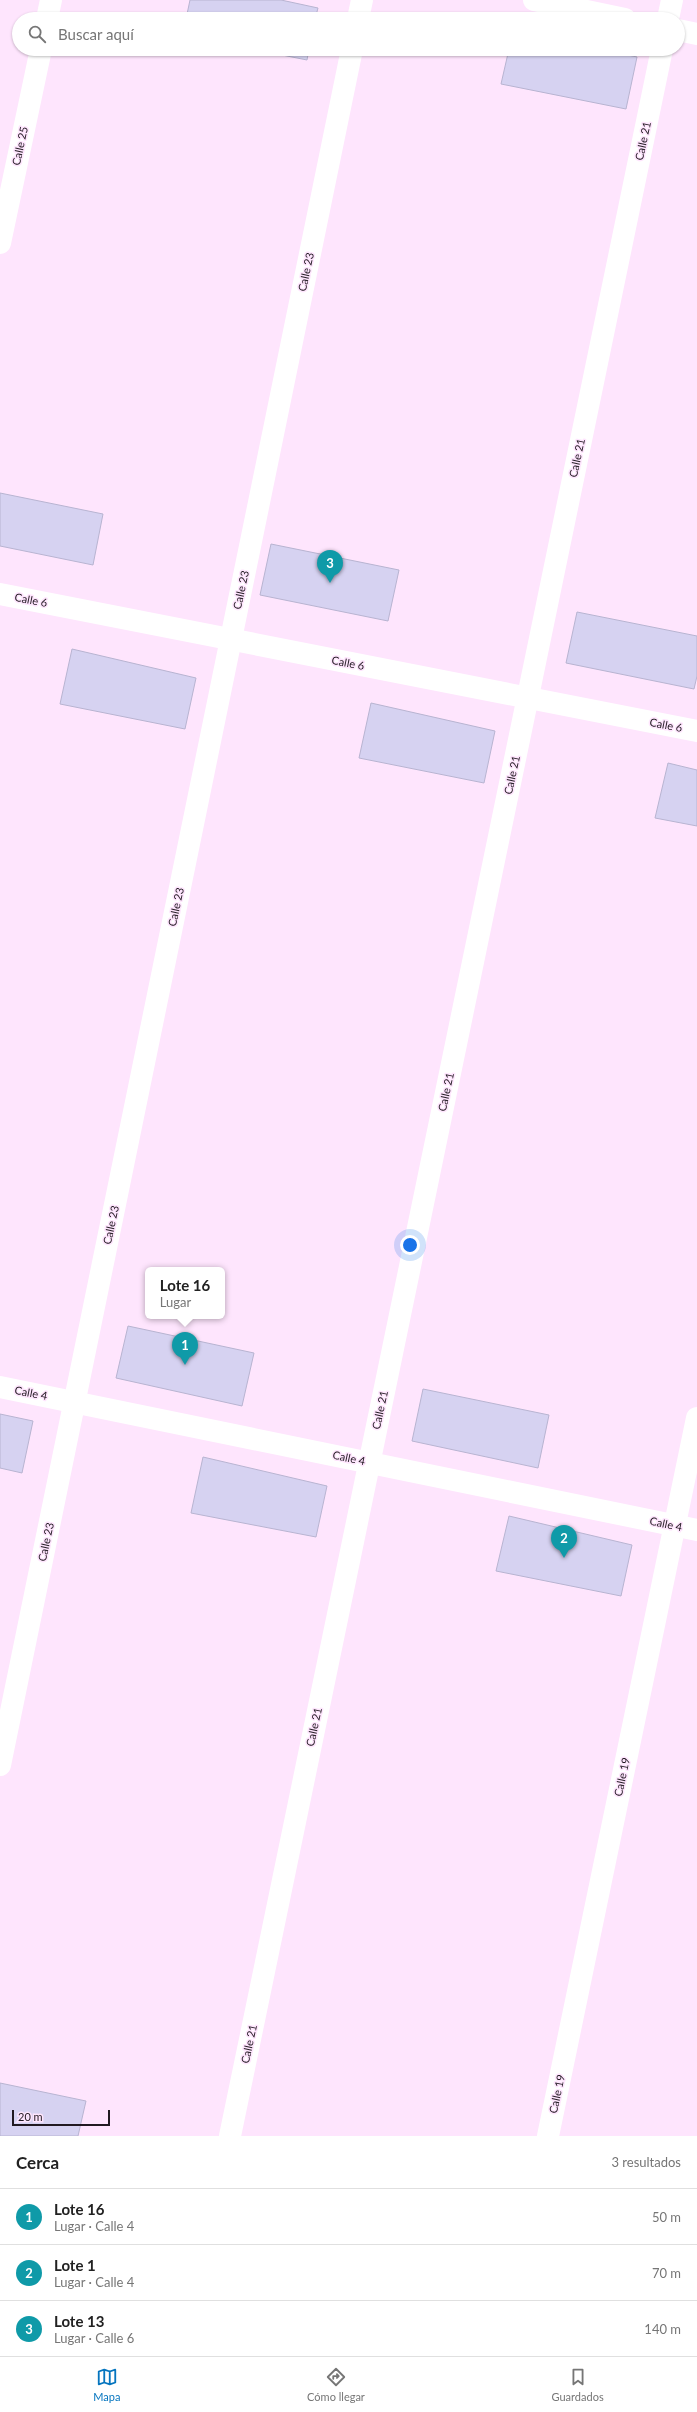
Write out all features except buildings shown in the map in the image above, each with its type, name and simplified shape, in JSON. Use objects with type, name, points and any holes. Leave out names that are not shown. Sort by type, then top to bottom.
[{"type":"street","points":[[48,12],[51,0]]},
{"type":"street","points":[[359,12],[362,0]]},
{"type":"street","points":[[534,0],[591,12]]},
{"type":"street","points":[[669,12],[672,0]]},
{"type":"street","points":[[685,31],[697,34]]},
{"type":"street","name":"Calle 25","points":[[0,243],[39,56]]},
{"type":"street","name":"Calle 23","points":[[0,1766],[351,56]]},
{"type":"street","name":"Calle 21","points":[[230,2136],[661,56]]},
{"type":"street","name":"Calle 6","points":[[0,594],[697,731]]},
{"type":"street","name":"Calle 4","points":[[0,1387],[697,1530]]},
{"type":"street","name":"Calle 19","points":[[548,2136],[697,1418]]},
{"type":"place","name":"Lote 13","points":[[330,583]]},
{"type":"place","name":"Lote 16","points":[[185,1365]]},
{"type":"place","name":"Lote 1","points":[[564,1558]]}]
